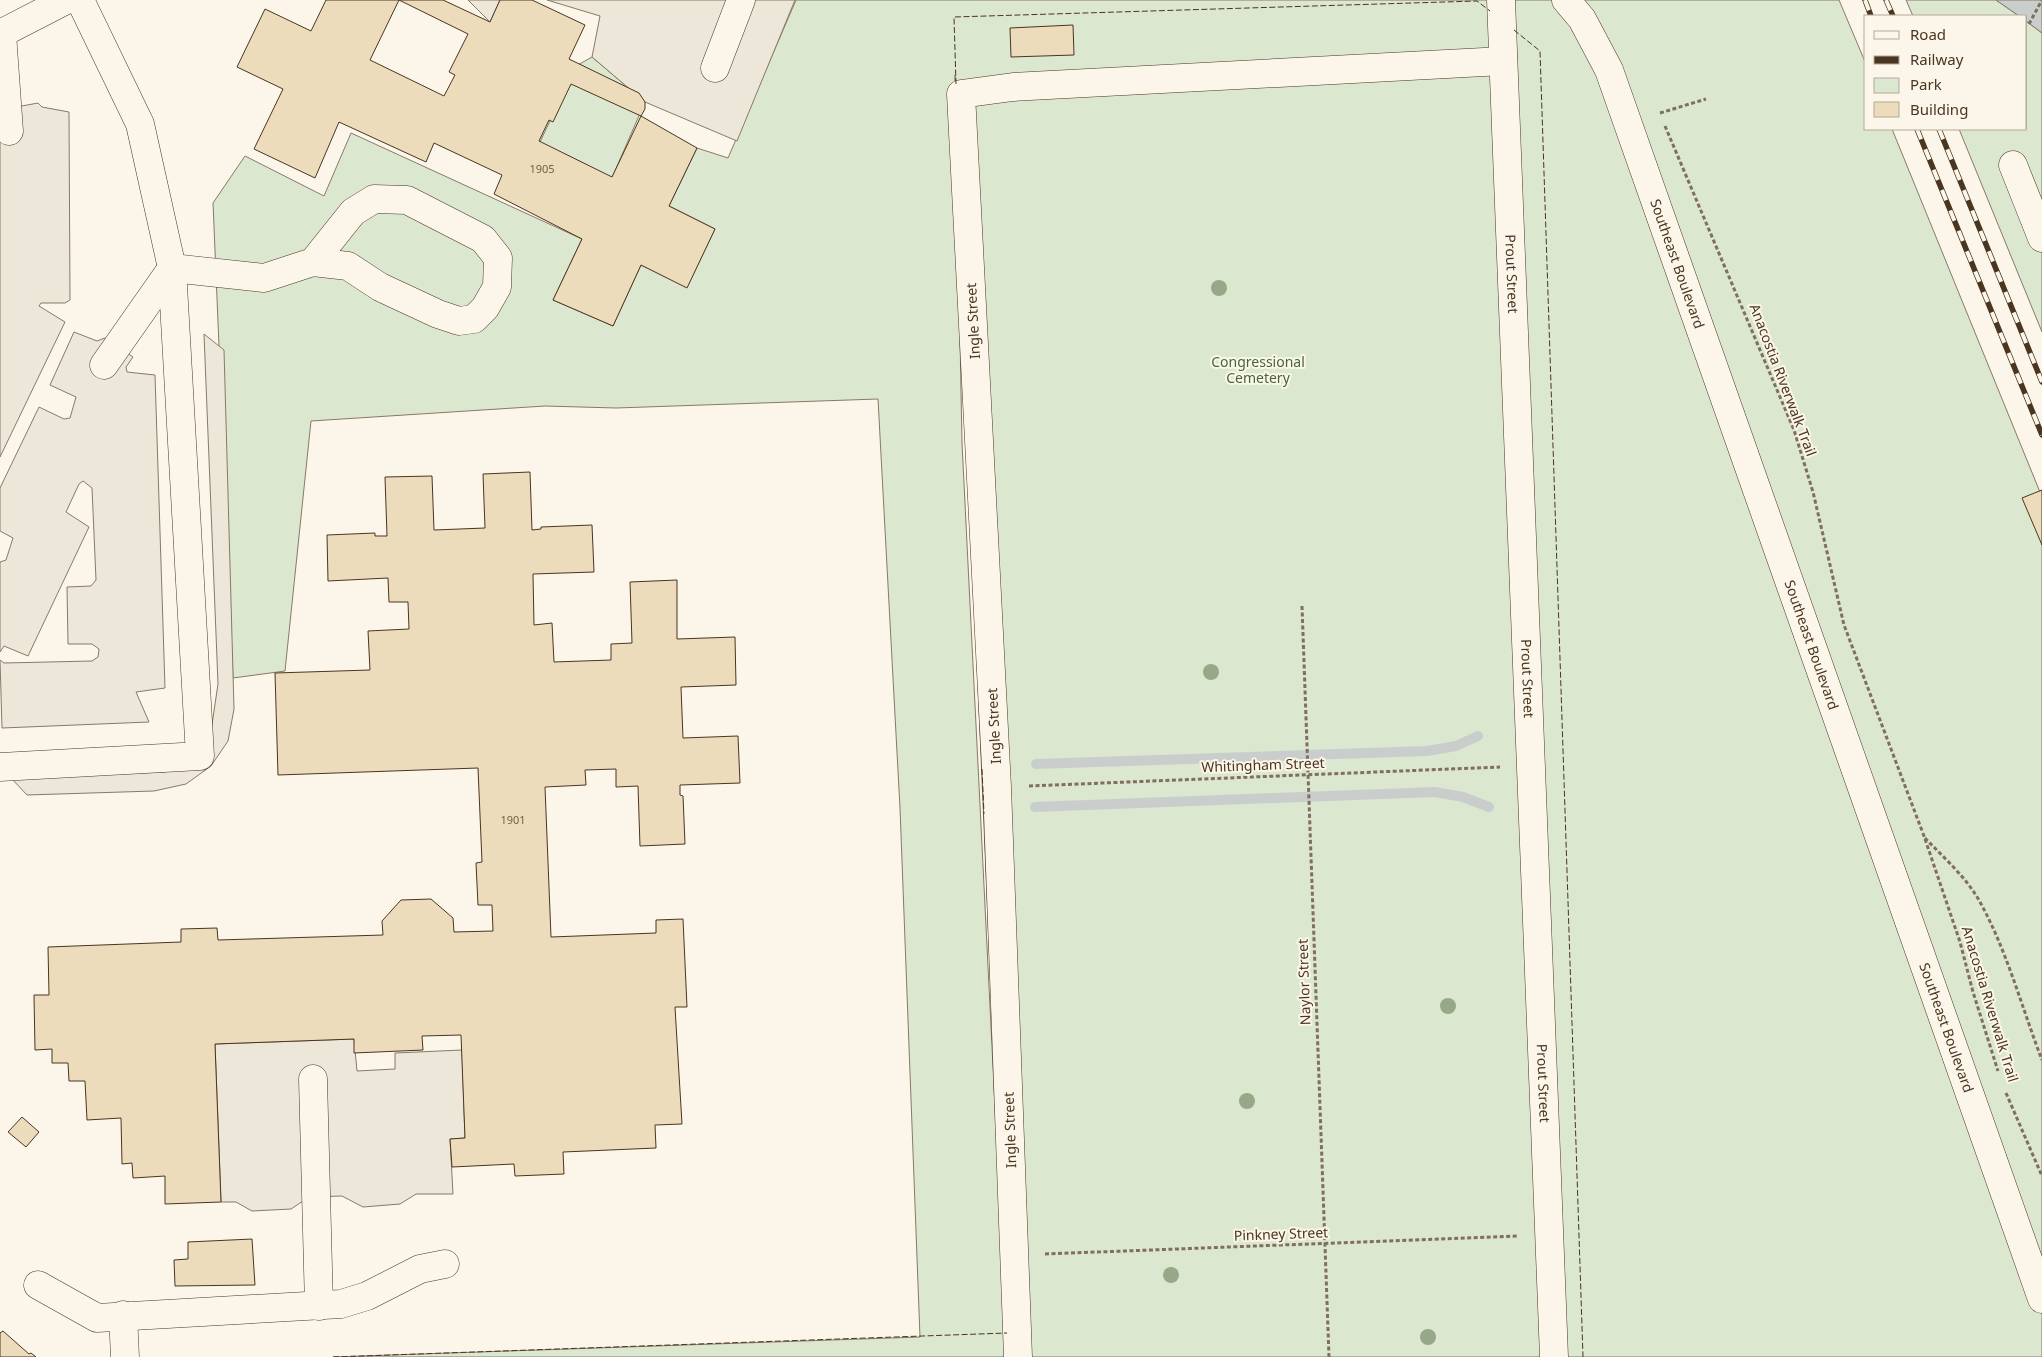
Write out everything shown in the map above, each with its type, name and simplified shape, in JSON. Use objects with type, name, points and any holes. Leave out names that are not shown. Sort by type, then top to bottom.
[{"type":"street","points":[[9,131],[1,34],[66,0]]},
{"type":"street","points":[[0,767],[200,756],[172,268],[140,124],[80,0]]},
{"type":"street","points":[[715,68],[741,0]]},
{"type":"street","name":"Prout Street","points":[[1501,0],[1554,1357]]},
{"type":"street","name":"Southeast Boulevard","points":[[1566,0],[1582,19],[1609,70],[2042,1299]]},
{"type":"street","name":"Ingle Street","points":[[1018,1357],[997,788],[961,94],[1014,87],[1503,61]]},
{"type":"street","points":[[2013,165],[2042,238]]},
{"type":"street","points":[[172,268],[264,278],[313,262],[348,266],[380,287],[438,314],[459,321],[474,319],[485,308],[497,287],[498,258],[483,239],[407,200],[374,199],[353,212],[313,262]]},
{"type":"street","points":[[104,366],[172,268]]},
{"type":"street","points":[[313,1079],[319,1306]]},
{"type":"street","points":[[38,1284],[97,1318],[123,1315],[341,1304],[367,1296],[420,1269],[445,1264]]},
{"type":"street","points":[[123,1315],[125,1357]]},
{"type":"path","points":[[2029,24],[2042,0]]},
{"type":"path","points":[[1660,113],[1706,99]]},
{"type":"path","name":"Anacostia Riverwalk Trail","points":[[1656,104],[1794,430],[1813,492],[1844,625],[1924,836],[1960,942],[1973,992],[2001,1079]]},
{"type":"path","name":"Naylor Street","points":[[1302,606],[1329,1357]]},
{"type":"path","name":"Whitingham Street","points":[[997,788],[1531,766]]},
{"type":"path","name":"Anacostia Riverwalk Trail","points":[[1924,836],[1965,880],[1980,902],[1997,940],[2042,1060]]},
{"type":"path","name":"Anacostia Riverwalk Trail","points":[[2004,1088],[2042,1176]]},
{"type":"path","name":"Pinkney Street","points":[[1014,1255],[1549,1234]]},
{"type":"green space","name":"Congressional Cemetery","points":[[796,0],[1839,0],[1864,59],[1864,130],[1892,130],[2042,497],[2042,1357],[333,1357],[920,1337],[900,808],[878,399],[616,408],[545,406],[311,421],[285,671],[233,678],[213,203],[245,156],[324,196],[351,133],[582,239],[553,300],[613,326],[641,265],[687,287],[715,229],[669,206],[697,148],[728,158]],"holes":[[[955,75],[965,378],[1001,1228],[962,443]]]},
{"type":"green space","points":[[1906,0],[1996,0],[2018,15],[1913,15]]},
{"type":"green space","points":[[2027,22],[2042,33],[2042,332],[1959,130],[2027,130]]},
{"type":"green space","points":[[592,57],[645,102],[611,180],[539,144],[576,66]]},
{"type":"shaded area","points":[[468,0],[500,0],[490,22]]},
{"type":"shaded area","points":[[547,0],[795,0],[737,141],[645,102],[592,57],[600,16]]},
{"type":"shaded area","points":[[1996,0],[2042,0],[2042,33],[2027,22],[2027,15],[2018,15]]},
{"type":"shaded area","points":[[38,103],[42,107],[69,112],[70,300],[65,303],[41,303],[39,306],[65,322],[0,457],[0,110]]},
{"type":"shaded area","points":[[74,332],[97,341],[105,338],[133,357],[126,367],[127,372],[155,375],[165,688],[136,692],[149,722],[2,728],[0,660],[4,663],[92,661],[98,657],[99,649],[92,644],[68,644],[67,587],[91,586],[96,580],[92,488],[83,481],[79,484],[66,512],[89,527],[28,656],[4,646],[0,652],[0,562],[6,560],[13,538],[0,531],[0,488],[39,407],[64,419],[70,418],[76,397],[50,385]]},
{"type":"shaded area","points":[[204,334],[224,350],[234,709],[228,741],[211,766],[186,784],[154,791],[27,795],[11,778],[164,772],[192,761],[210,738],[218,684]]},
{"type":"shaded area","points":[[354,1039],[357,1071],[395,1069],[395,1053],[462,1050],[465,1138],[450,1139],[453,1194],[416,1194],[400,1204],[363,1207],[342,1196],[309,1197],[291,1209],[252,1211],[236,1202],[221,1202],[215,1044]]},
{"type":"building","points":[[326,0],[399,0],[443,0],[490,22],[500,0],[532,0],[585,25],[569,59],[639,93],[645,102],[645,109],[641,116],[697,148],[669,206],[715,229],[687,288],[641,265],[613,326],[553,300],[582,239],[494,194],[502,175],[434,143],[426,162],[339,122],[315,178],[254,149],[283,89],[237,67],[265,9],[311,31]],"holes":[[[399,0],[468,34],[449,72],[455,75],[444,96],[370,60]],[[571,84],[641,116],[612,177],[539,141],[549,120],[553,122]]]},
{"type":"building","points":[[1073,25],[1074,55],[1011,57],[1010,28]]},
{"type":"building","points":[[530,472],[532,530],[541,529],[541,527],[592,525],[594,572],[533,574],[534,625],[552,623],[554,662],[611,660],[611,644],[632,643],[630,582],[677,580],[677,639],[735,637],[736,685],[681,687],[683,738],[738,736],[740,783],[680,785],[680,795],[683,796],[685,844],[640,846],[638,786],[616,787],[616,769],[585,770],[586,785],[545,787],[551,937],[656,933],[656,920],[683,919],[687,1007],[675,1007],[682,1124],[655,1125],[656,1148],[563,1152],[564,1174],[515,1176],[514,1164],[452,1167],[450,1139],[465,1138],[461,1035],[422,1036],[423,1050],[354,1053],[354,1039],[215,1044],[221,1202],[165,1204],[165,1176],[133,1178],[132,1163],[122,1164],[121,1118],[87,1120],[85,1081],[69,1081],[68,1063],[52,1063],[52,1049],[35,1050],[34,995],[49,995],[48,947],[181,942],[181,929],[217,928],[218,940],[383,935],[382,921],[401,900],[431,899],[453,918],[454,932],[493,931],[492,905],[478,905],[476,863],[482,862],[478,768],[278,775],[275,673],[370,670],[368,631],[409,629],[408,602],[389,602],[388,578],[328,581],[327,535],[375,533],[375,536],[387,536],[385,477],[432,476],[434,530],[485,528],[483,474]]},
{"type":"building","points":[[2042,490],[2042,545],[2022,498]]},
{"type":"building","points":[[22,1117],[39,1132],[26,1147],[8,1132]]},
{"type":"building","points":[[252,1239],[255,1285],[175,1286],[174,1260],[188,1259],[188,1242]]},
{"type":"building","points":[[3,1331],[29,1354],[31,1353],[36,1357],[0,1357],[0,1333]]},
{"type":"waterway","points":[[1036,764],[1427,751],[1456,746],[1478,736]]},
{"type":"waterway","points":[[1035,807],[1435,792],[1463,797],[1489,807]]},
{"type":"railway","points":[[1865,0],[1871,15]]},
{"type":"railway","points":[[1886,0],[1893,15]]},
{"type":"railway","points":[[1917,130],[2042,435]]},
{"type":"railway","points":[[1939,130],[2042,382]]},
{"type":"fence","points":[[956,84],[954,17],[1477,1],[1490,11]]},
{"type":"fence","points":[[1514,30],[1540,51],[1583,1357]]},
{"type":"fence","points":[[982,769],[984,814]]},
{"type":"fence","points":[[333,1357],[1007,1333]]}]
